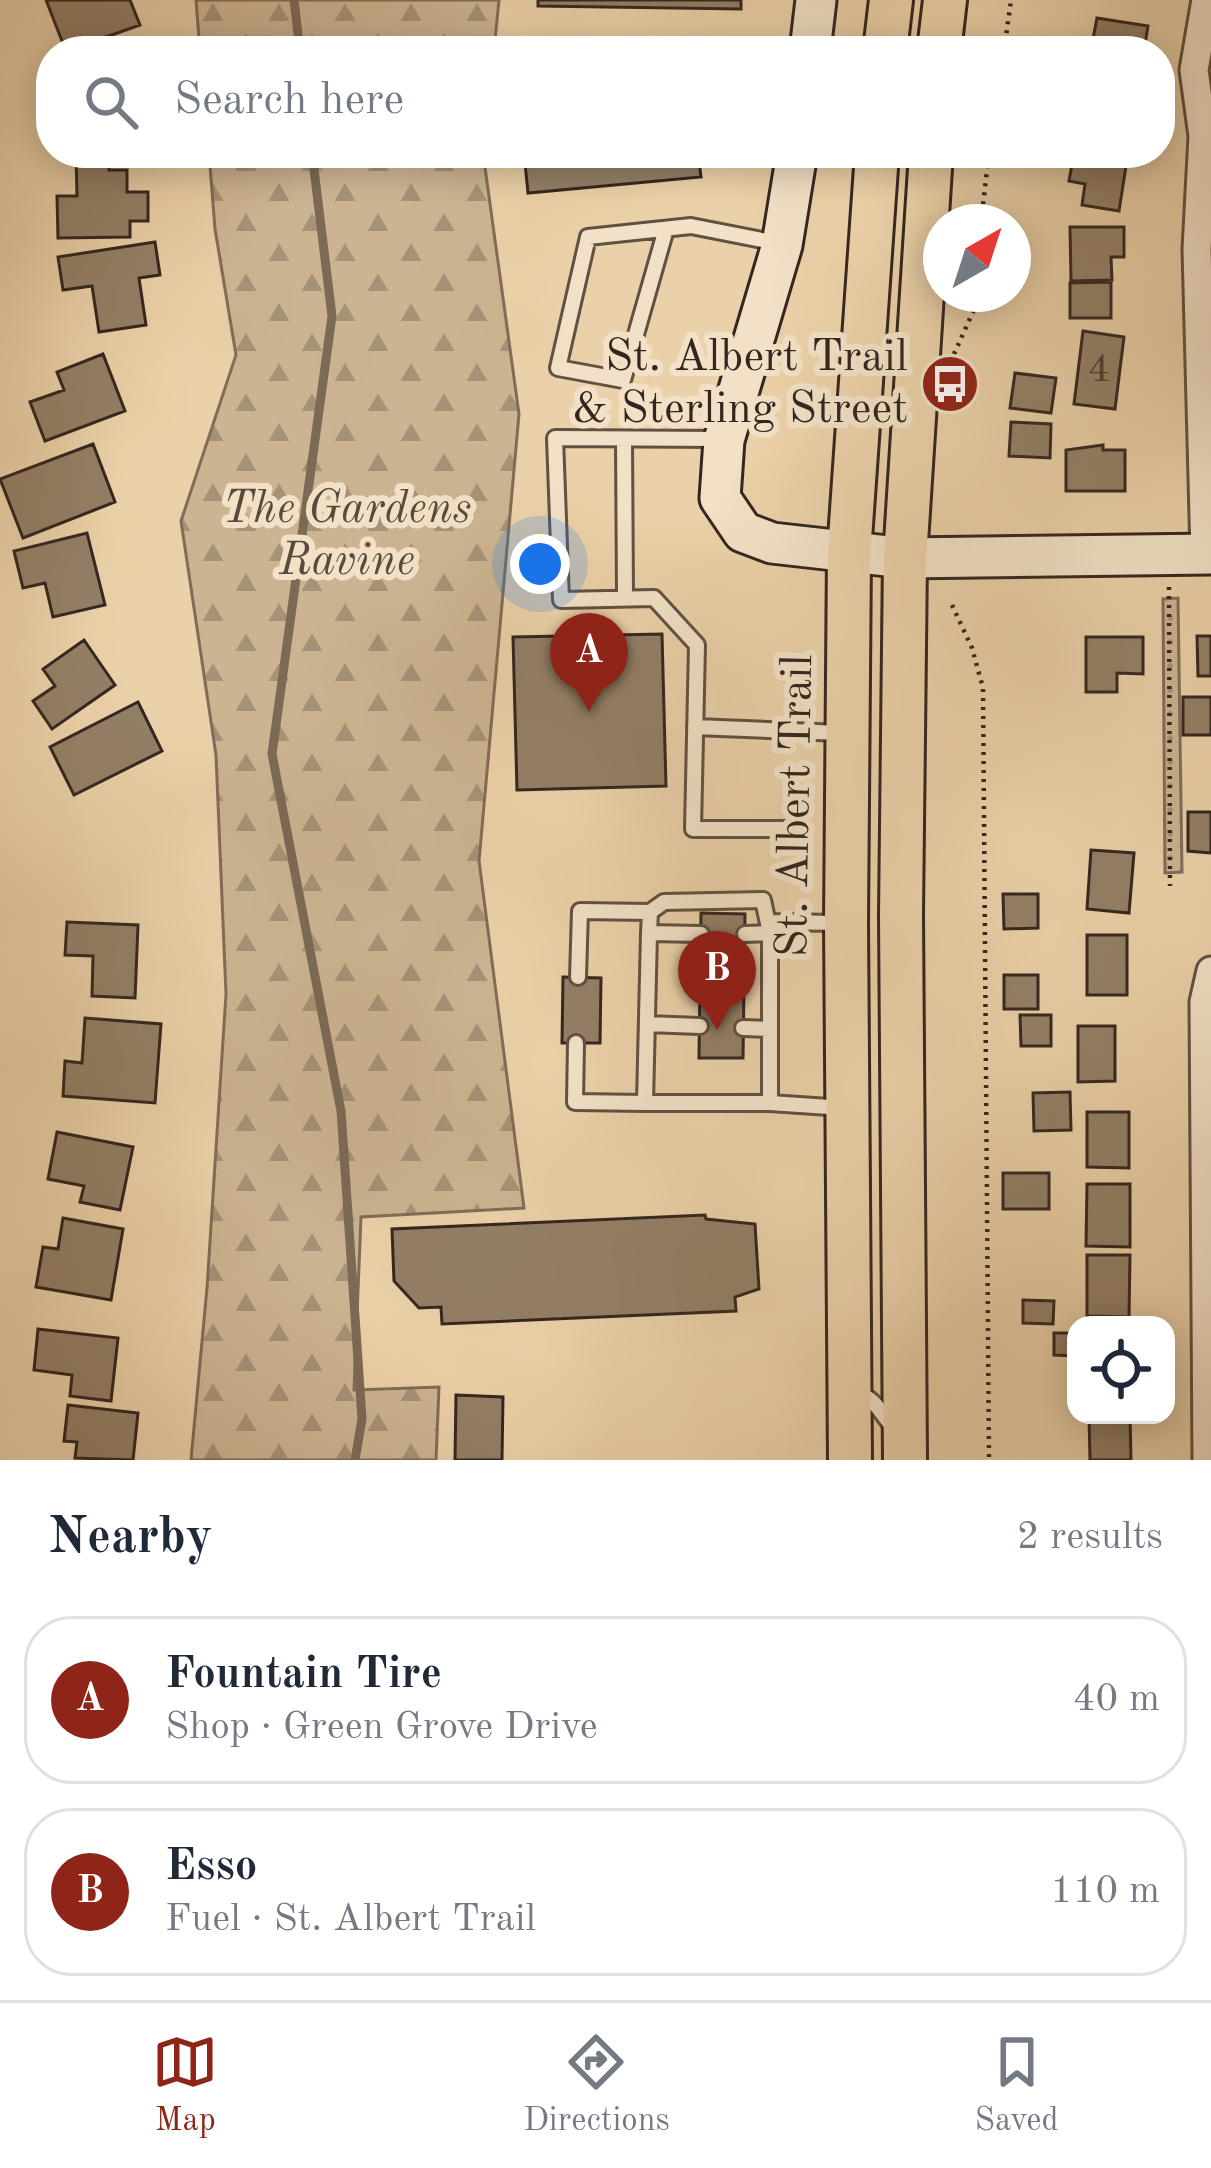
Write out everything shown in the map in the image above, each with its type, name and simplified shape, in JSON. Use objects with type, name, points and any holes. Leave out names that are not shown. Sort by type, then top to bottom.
[{"type":"main road","points":[[886,36],[890,0]]},
{"type":"main road","points":[[941,36],[945,0]]},
{"type":"main road","name":"St. Albert Trail","points":[[850,1460],[849,553],[876,168]]},
{"type":"main road","points":[[905,1449],[904,558],[930,168]]},
{"type":"street","points":[[812,36],[816,0]]},
{"type":"street","points":[[794,168],[782,245],[724,440],[720,498],[743,532],[772,543],[904,558],[1208,555],[1198,249],[1207,129],[1194,70],[1206,0]]},
{"type":"street","points":[[1207,1460],[1204,1002],[1211,971]]},
{"type":"lane","points":[[666,229],[623,380],[558,368],[588,237],[691,226],[782,245]]},
{"type":"lane","points":[[724,440],[555,438],[561,600],[654,598],[697,645],[693,829],[785,829]]},
{"type":"lane","points":[[624,439],[625,596]]},
{"type":"lane","points":[[695,727],[848,733]]},
{"type":"lane","points":[[578,977],[580,911],[650,912],[664,902],[763,900],[769,928],[770,1102]]},
{"type":"lane","points":[[645,1103],[650,912]]},
{"type":"lane","points":[[745,934],[846,923]]},
{"type":"lane","points":[[649,933],[701,934]]},
{"type":"lane","points":[[647,1024],[700,1026]]},
{"type":"lane","points":[[743,1028],[770,1029]]},
{"type":"lane","points":[[576,1043],[575,1102],[770,1102],[848,1108]]},
{"type":"lane","points":[[850,1391],[870,1398],[905,1449]]},
{"type":"path","points":[[1006,36],[1011,0]]},
{"type":"path","points":[[983,204],[987,168]]},
{"type":"path","points":[[952,357],[973,312]]},
{"type":"path","points":[[1169,587],[1171,886]]},
{"type":"path","points":[[952,605],[972,648],[983,688],[989,1460]]},
{"type":"green space","points":[[196,0],[499,0],[495,36],[199,36]]},
{"type":"green space","name":"The Gardens Ravine","points":[[210,168],[485,168],[519,414],[479,861],[524,1208],[361,1217],[354,1390],[439,1387],[436,1460],[191,1460],[226,994],[216,755],[181,521],[236,355]]},
{"type":"green space","points":[[1178,598],[1182,872],[1165,873],[1163,599]]},
{"type":"building","points":[[46,0],[130,0],[140,25],[109,36],[60,36]]},
{"type":"building","points":[[538,0],[741,0],[741,9],[538,6]]},
{"type":"building","points":[[1097,18],[1148,26],[1146,36],[1094,36]]},
{"type":"building","points":[[76,168],[127,170],[127,192],[148,192],[148,221],[130,221],[130,237],[58,238],[57,196],[77,196]]},
{"type":"building","points":[[526,168],[700,168],[701,177],[528,193]]},
{"type":"building","points":[[1071,168],[1126,168],[1119,211],[1082,205],[1085,184],[1069,181]]},
{"type":"building","points":[[1070,227],[1124,227],[1124,257],[1111,257],[1112,280],[1071,281]]},
{"type":"building","points":[[155,242],[160,275],[139,278],[146,325],[99,332],[92,286],[63,290],[58,257]]},
{"type":"building","points":[[1111,282],[1111,318],[1070,318],[1070,283]]},
{"type":"building","points":[[1083,331],[1124,337],[1115,409],[1074,404]]},
{"type":"building","points":[[103,354],[125,411],[45,441],[30,402],[64,390],[57,372]]},
{"type":"building","points":[[1015,373],[1056,378],[1051,413],[1010,408]]},
{"type":"building","points":[[1011,422],[1051,424],[1050,458],[1009,456]]},
{"type":"building","points":[[93,444],[115,502],[23,538],[0,479]]},
{"type":"building","points":[[1103,445],[1103,450],[1125,450],[1125,491],[1066,491],[1066,450]]},
{"type":"building","points":[[87,533],[105,605],[53,617],[45,583],[23,588],[14,551]]},
{"type":"building","points":[[662,634],[666,786],[517,790],[513,637]]},
{"type":"building","points":[[1197,636],[1211,636],[1211,676],[1198,676]]},
{"type":"building","points":[[1086,637],[1143,637],[1143,674],[1117,673],[1117,692],[1086,692]]},
{"type":"building","points":[[84,640],[115,685],[52,729],[33,701],[55,686],[43,669]]},
{"type":"building","points":[[1183,697],[1211,697],[1211,735],[1183,735]]},
{"type":"building","points":[[138,702],[162,751],[74,795],[50,747]]},
{"type":"building","points":[[1188,812],[1211,812],[1211,853],[1188,851]]},
{"type":"building","points":[[1091,850],[1134,853],[1129,913],[1087,909]]},
{"type":"building","points":[[1003,894],[1038,894],[1038,928],[1004,929]]},
{"type":"building","points":[[701,913],[745,914],[743,1058],[699,1058]]},
{"type":"building","points":[[67,922],[138,925],[135,998],[92,996],[93,956],[65,955]]},
{"type":"building","points":[[1087,935],[1127,935],[1127,995],[1087,995]]},
{"type":"building","points":[[1004,975],[1038,975],[1038,1009],[1004,1009]]},
{"type":"building","points":[[563,977],[601,978],[600,1043],[562,1043]]},
{"type":"building","points":[[1020,1015],[1051,1015],[1051,1046],[1021,1046]]},
{"type":"building","points":[[85,1018],[161,1024],[155,1103],[63,1096],[65,1061],[82,1063]]},
{"type":"building","points":[[1078,1026],[1115,1026],[1115,1081],[1078,1082]]},
{"type":"building","points":[[1070,1092],[1071,1130],[1034,1131],[1033,1093]]},
{"type":"building","points":[[1087,1112],[1129,1112],[1129,1168],[1087,1167]]},
{"type":"building","points":[[57,1132],[133,1147],[120,1210],[80,1202],[84,1186],[48,1179]]},
{"type":"building","points":[[1003,1173],[1049,1173],[1049,1209],[1003,1209]]},
{"type":"building","points":[[1087,1184],[1130,1184],[1130,1247],[1086,1246]]},
{"type":"building","points":[[705,1215],[706,1219],[755,1224],[759,1289],[735,1297],[736,1311],[442,1324],[441,1307],[419,1308],[394,1281],[392,1229]]},
{"type":"building","points":[[63,1218],[123,1229],[111,1300],[36,1287],[43,1247],[58,1249]]},
{"type":"building","points":[[1087,1255],[1130,1255],[1129,1316],[1087,1316]]},
{"type":"building","points":[[1023,1300],[1054,1301],[1053,1324],[1023,1323]]},
{"type":"building","points":[[38,1329],[118,1338],[111,1401],[70,1396],[72,1375],[34,1370]]},
{"type":"building","points":[[1054,1333],[1067,1333],[1067,1356],[1054,1355]]},
{"type":"building","points":[[456,1395],[503,1397],[502,1460],[455,1460]]},
{"type":"building","points":[[68,1405],[138,1413],[133,1460],[75,1458],[77,1442],[64,1441]]},
{"type":"building","points":[[1089,1424],[1130,1424],[1131,1460],[1090,1460]]},
{"type":"waterway","points":[[294,0],[298,36]]},
{"type":"waterway","points":[[314,168],[332,316],[272,754],[341,1111],[362,1419],[355,1460]]},
{"type":"place","name":"St. Albert Trail & Sterling Street","points":[[950,384]]},
{"type":"place","name":"Fountain Tire","points":[[589,712]]},
{"type":"place","name":"Esso","points":[[717,1030]]}]
